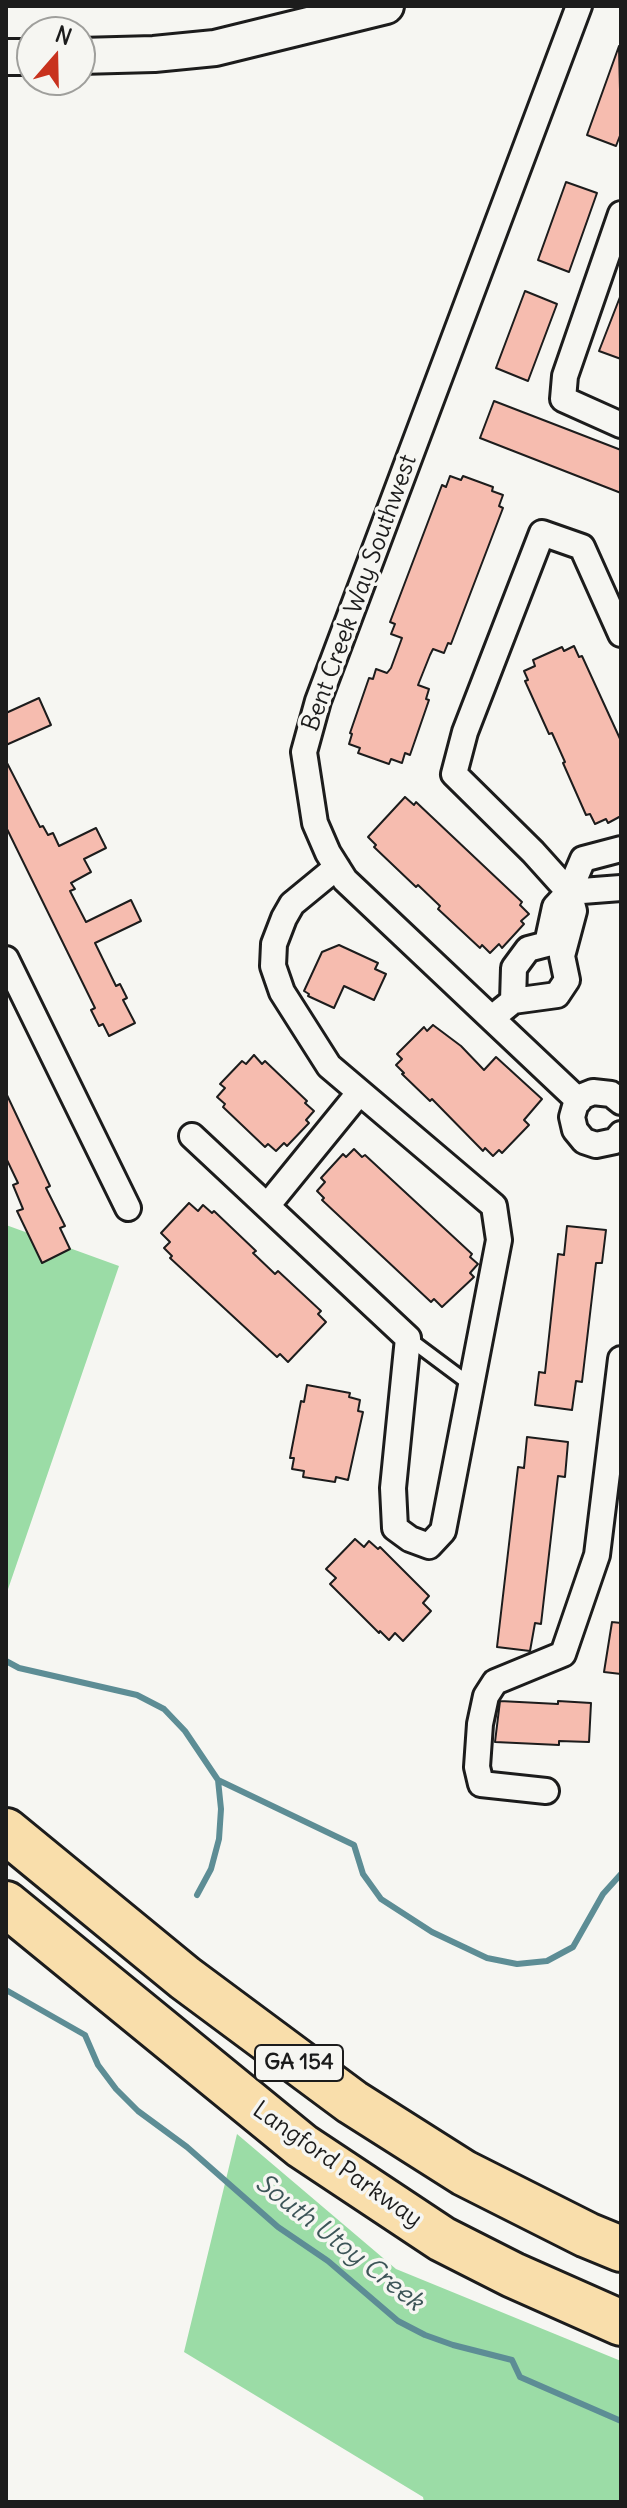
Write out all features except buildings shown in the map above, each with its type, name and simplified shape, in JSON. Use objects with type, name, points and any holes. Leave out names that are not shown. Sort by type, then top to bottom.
[{"type":"highway","name":"GA 154","points":[[6,1831],[185,1978],[352,2102],[464,2173],[621,2249]]},
{"type":"highway","name":"Langford Parkway","points":[[6,1904],[302,2146],[442,2239],[513,2275],[621,2323]]},
{"type":"main road","points":[[96,56],[215,48],[328,13],[386,6]]},
{"type":"street","name":"Bent Creek Way Southwest","points":[[579,6],[318,701],[304,752],[315,823],[345,880],[579,1101]]},
{"type":"street","points":[[621,214],[565,376],[563,399],[621,425]]},
{"type":"street","points":[[492,1018],[520,995],[536,963],[558,950],[574,911],[569,892],[454,774],[465,732],[542,533],[582,547],[621,634]]},
{"type":"street","points":[[569,892],[583,859],[621,849]]},
{"type":"street","points":[[192,1136],[408,1338],[393,1488],[395,1528],[410,1539],[429,1546],[443,1531],[499,1240],[494,1206],[329,1066],[282,992],[273,966],[274,944],[292,904],[337,867]]},
{"type":"street","points":[[569,892],[621,888]]},
{"type":"street","points":[[520,995],[557,995],[567,980],[558,950]]},
{"type":"street","points":[[6,959],[128,1208]]},
{"type":"street","points":[[619,1145],[596,1145],[584,1141],[575,1130],[572,1117],[579,1101],[593,1092],[611,1094],[621,1102]]},
{"type":"street","points":[[267,1206],[359,1093]]},
{"type":"street","points":[[546,1791],[481,1784],[477,1767],[480,1724],[486,1696],[495,1682],[563,1654],[597,1555],[621,1359]]},
{"type":"lane","points":[[408,1338],[471,1385]]},
{"type":"green space","points":[[6,1225],[119,1266],[6,1595]]},
{"type":"green space","points":[[237,2134],[396,2269],[621,2361],[621,2502],[424,2502],[423,2497],[184,2352]]},
{"type":"waterway","name":"South Utoy Creek","points":[[6,1661],[19,1668],[137,1695],[164,1709],[185,1731],[218,1780],[221,1809],[219,1839],[211,1869],[197,1895]]},
{"type":"waterway","points":[[218,1780],[354,1845],[363,1874],[381,1899],[432,1932],[487,1958],[517,1964],[547,1961],[573,1947],[603,1894],[621,1874]]},
{"type":"waterway","points":[[6,1990],[85,2035]]},
{"type":"waterway","name":"South Utoy Creek","points":[[85,2035],[98,2065],[138,2111],[187,2147],[278,2227],[328,2261],[398,2321],[453,2345],[512,2360],[520,2377],[621,2421]]}]
